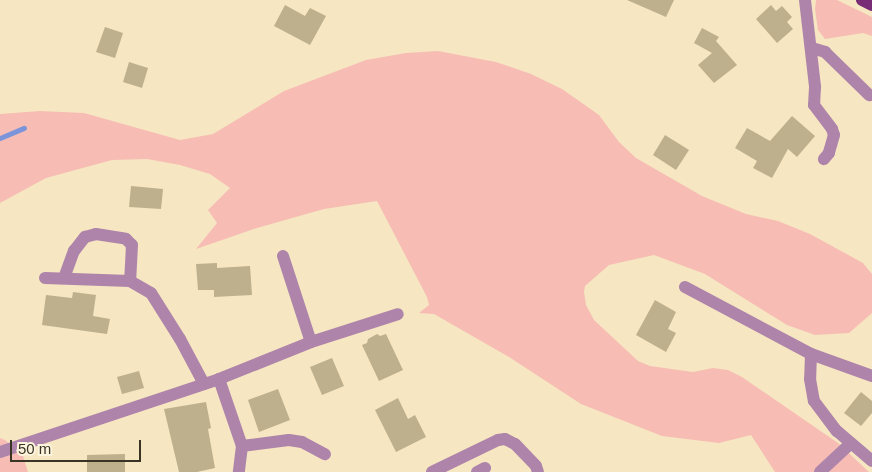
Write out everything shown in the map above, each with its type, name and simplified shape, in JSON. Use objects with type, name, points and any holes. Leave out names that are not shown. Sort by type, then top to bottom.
[{"type":"main road","points":[[862,0],[872,5]]},
{"type":"lane","points":[[805,0],[812,48],[815,87],[814,105],[832,129],[834,135],[831,148],[824,159]]},
{"type":"lane","points":[[812,48],[825,52],[869,95]]},
{"type":"lane","points":[[64,278],[74,251],[85,237],[96,234],[126,239],[132,246],[130,281]]},
{"type":"lane","points":[[283,256],[311,342]]},
{"type":"lane","points":[[44,278],[130,281],[151,293],[180,339],[204,384]]},
{"type":"lane","points":[[685,287],[811,354],[872,376]]},
{"type":"lane","points":[[0,452],[219,379],[311,342],[398,314]]},
{"type":"lane","points":[[811,354],[810,379],[814,401],[837,431],[872,462]]},
{"type":"lane","points":[[219,379],[242,446],[239,472]]},
{"type":"lane","points":[[432,472],[498,440],[505,439],[515,444],[536,466],[538,472]]},
{"type":"lane","points":[[242,446],[289,440],[302,442],[325,454]]},
{"type":"lane","points":[[820,472],[851,443]]},
{"type":"shaded area","points":[[816,0],[837,0],[872,17],[872,36],[863,33],[825,39],[818,30],[815,9]]},
{"type":"shaded area","points":[[438,51],[496,62],[531,74],[562,89],[599,115],[619,142],[636,158],[702,196],[746,214],[778,221],[810,234],[863,263],[872,274],[872,313],[849,333],[815,335],[787,325],[705,274],[654,255],[609,265],[585,286],[584,292],[586,305],[594,320],[638,361],[650,366],[693,372],[713,368],[728,370],[742,377],[838,443],[869,472],[775,472],[751,435],[719,443],[662,436],[581,404],[509,357],[434,314],[419,313],[429,305],[427,297],[377,201],[324,209],[257,228],[196,249],[217,223],[208,210],[230,188],[210,174],[180,165],[147,159],[112,160],[46,178],[0,203],[0,114],[40,111],[84,113],[180,140],[213,134],[284,91],[366,60],[406,53]]},
{"type":"shaded area","points":[[0,438],[5,440],[23,456],[28,472],[0,472]]},
{"type":"building","points":[[627,0],[674,0],[666,17]]},
{"type":"building","points":[[285,5],[305,16],[310,8],[326,16],[310,45],[274,26]]},
{"type":"building","points":[[771,5],[776,11],[782,6],[792,17],[787,22],[793,29],[777,43],[756,19]]},
{"type":"building","points":[[105,27],[123,33],[115,58],[96,52]]},
{"type":"building","points":[[702,28],[719,37],[716,41],[737,65],[714,83],[698,65],[712,53],[694,43]]},
{"type":"building","points":[[129,62],[148,68],[142,88],[123,82]]},
{"type":"building","points":[[792,116],[815,136],[797,157],[788,149],[772,178],[753,168],[757,161],[735,148],[747,128],[770,141]]},
{"type":"building","points":[[665,135],[689,150],[676,170],[653,155]]},
{"type":"building","points":[[131,186],[163,189],[161,209],[129,207]]},
{"type":"building","points":[[217,263],[217,268],[250,266],[252,295],[214,297],[214,290],[198,290],[196,264]]},
{"type":"building","points":[[73,292],[96,295],[93,316],[110,319],[107,334],[42,325],[46,295],[72,298]]},
{"type":"building","points":[[655,300],[676,312],[668,329],[676,333],[666,352],[636,335]]},
{"type":"building","points":[[377,334],[380,336],[386,334],[403,370],[379,381],[362,345]]},
{"type":"building","points":[[332,358],[344,386],[322,395],[310,367]]},
{"type":"building","points":[[139,371],[144,388],[122,394],[117,377]]},
{"type":"building","points":[[278,389],[290,420],[259,432],[248,400]]},
{"type":"building","points":[[861,392],[872,401],[872,413],[861,426],[844,413]]},
{"type":"building","points":[[398,398],[408,419],[415,415],[426,437],[396,452],[375,410]]},
{"type":"building","points":[[206,402],[211,428],[208,429],[215,468],[197,472],[179,472],[164,409]]},
{"type":"building","points":[[125,454],[125,472],[87,472],[87,455]]},
{"type":"waterway","points":[[0,138],[24,128]]}]
